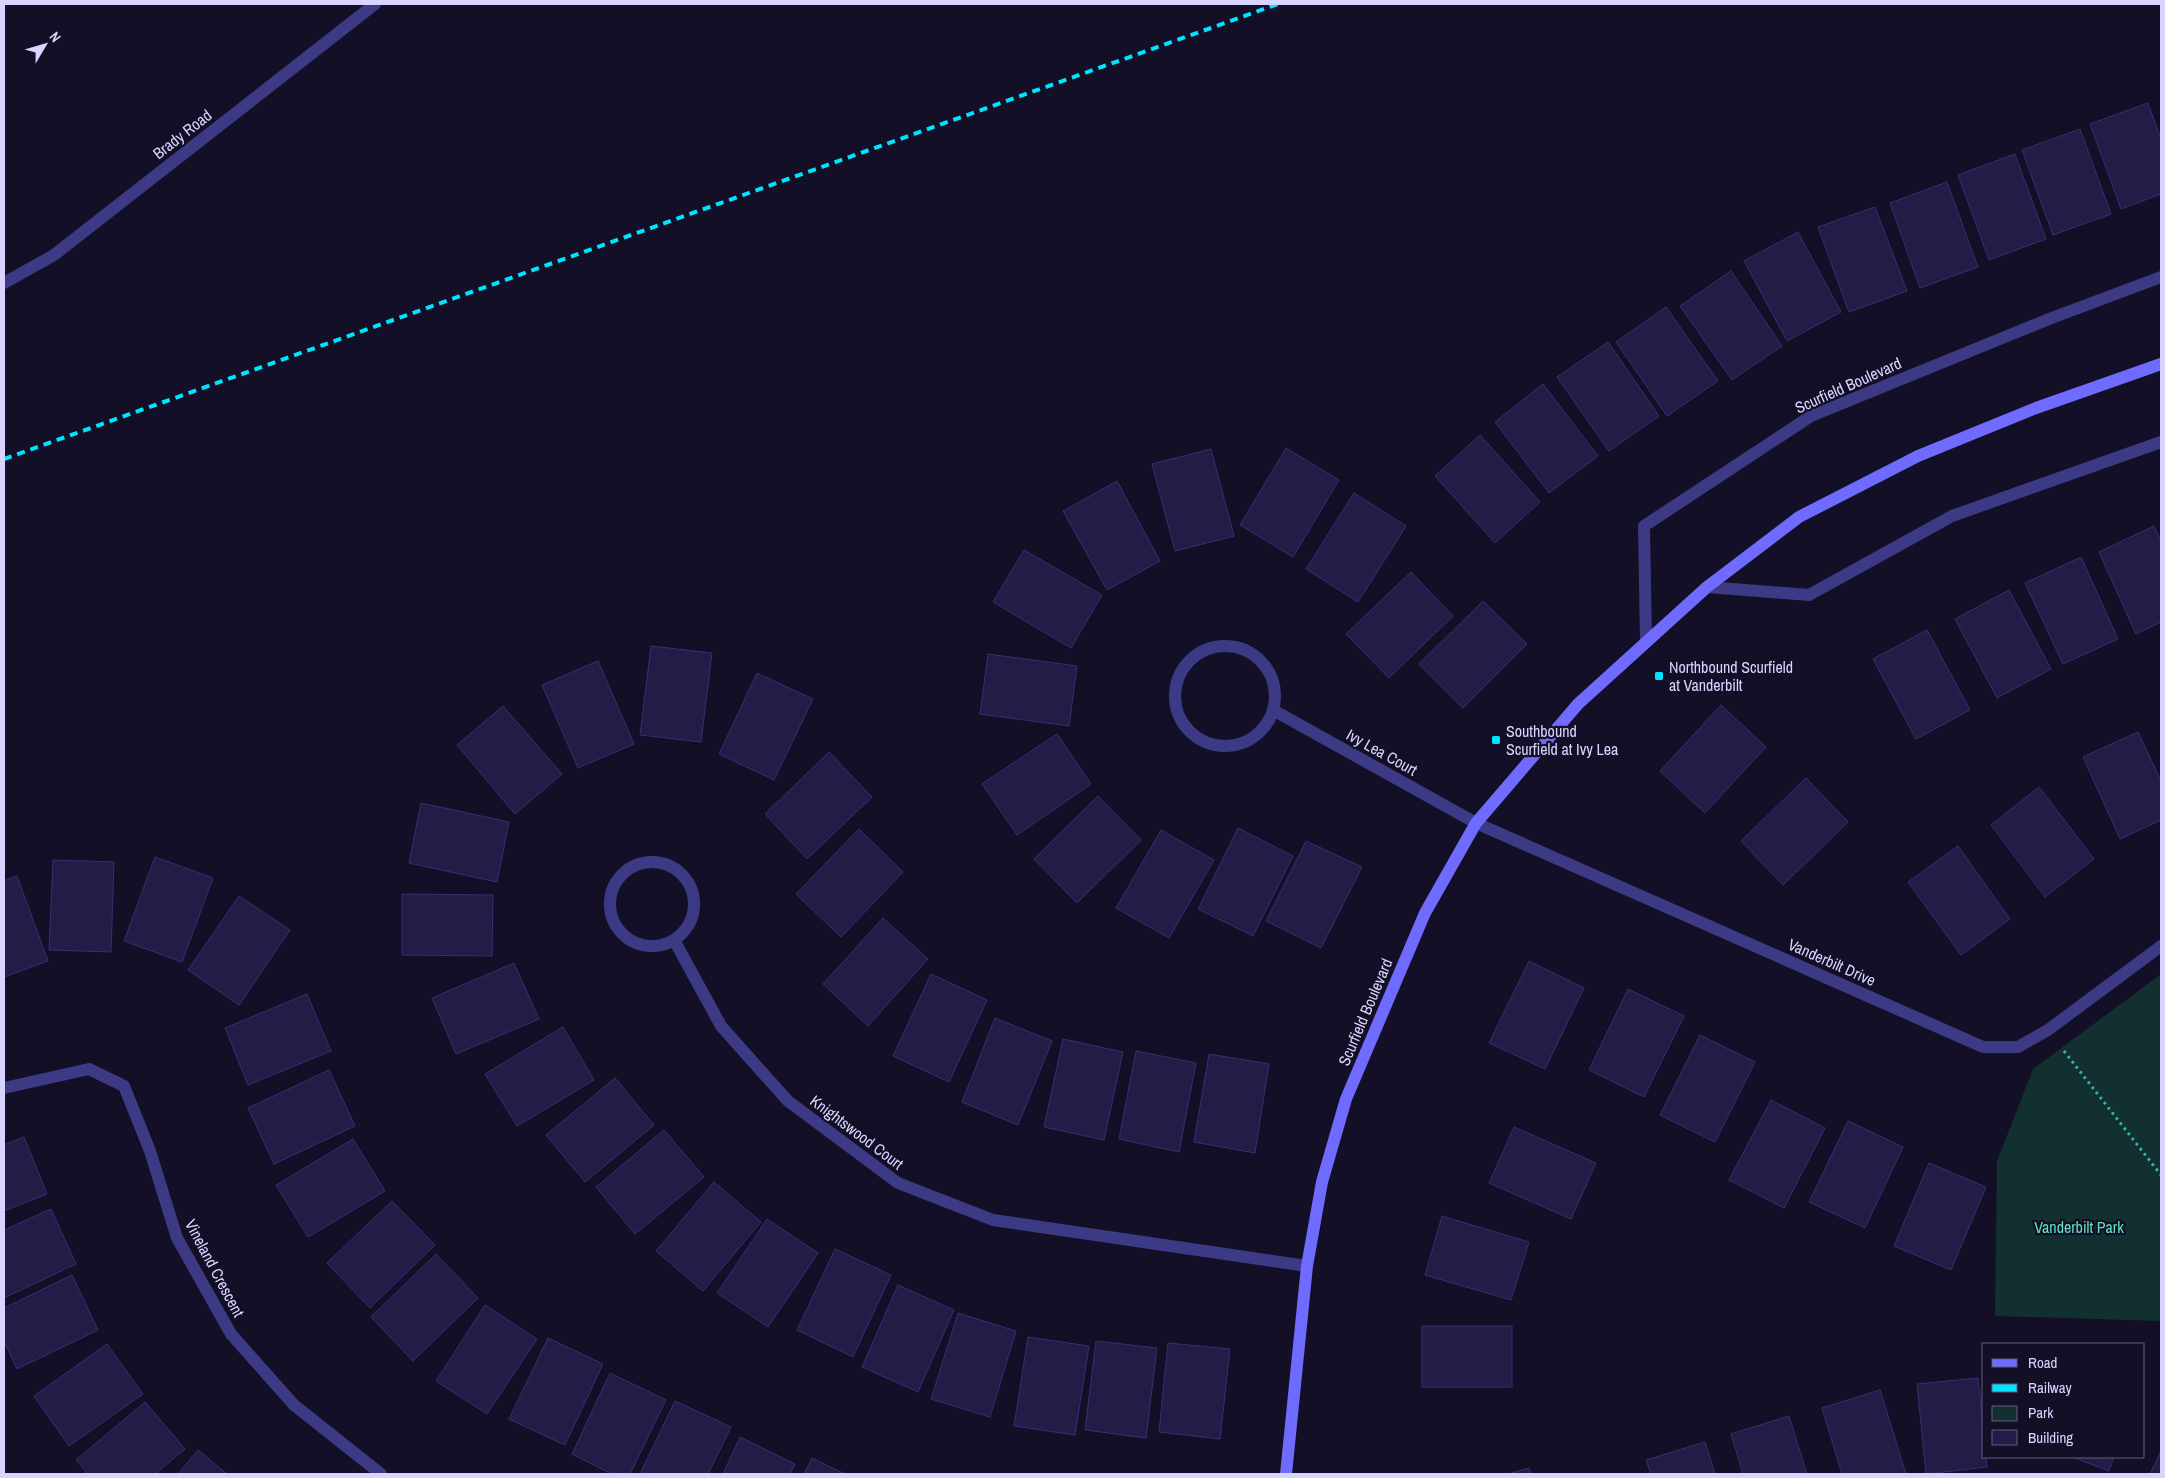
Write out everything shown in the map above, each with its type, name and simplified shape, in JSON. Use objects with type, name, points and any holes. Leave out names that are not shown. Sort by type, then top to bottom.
[{"type":"street","name":"Brady Road","points":[[4,283],[54,255],[375,4]]},
{"type":"street","name":"Scurfield Boulevard","points":[[1646,641],[1644,526],[1811,416],[2049,319],[2161,277]]},
{"type":"street","name":"Scurfield Boulevard","points":[[1286,1474],[1306,1266],[1322,1182],[1346,1099],[1425,912],[1476,823],[1578,704],[1707,587],[1799,517],[1918,456],[2036,408],[2161,364]]},
{"type":"street","points":[[1707,587],[1810,596],[1952,516],[2161,442]]},
{"type":"street","points":[[1229,646],[1247,651],[1261,661],[1271,676],[1275,692],[1273,710],[1268,722],[1256,736],[1241,743],[1224,746],[1203,741],[1189,730],[1180,716],[1176,699],[1177,684],[1184,668],[1196,655],[1212,648],[1229,646]]},
{"type":"street","name":"Ivy Lea Court","points":[[1273,710],[1476,823]]},
{"type":"street","name":"Vanderbilt Drive","points":[[1476,823],[1983,1047],[2018,1047],[2048,1030],[2161,946]]},
{"type":"street","points":[[643,861],[658,862],[678,870],[687,880],[693,894],[694,909],[690,923],[674,940],[660,946],[645,946],[627,939],[617,928],[610,915],[611,890],[618,876],[630,866],[643,861]]},
{"type":"street","name":"Knightswood Court","points":[[674,940],[721,1026],[788,1100],[898,1183],[994,1220],[1306,1266]]},
{"type":"street","name":"Vineland Crescent","points":[[4,1088],[89,1069],[124,1086],[150,1151],[177,1238],[231,1334],[294,1405],[381,1474]]},
{"type":"path","points":[[2048,1030],[2161,1175]]},
{"type":"green space","name":"Vanderbilt Park","points":[[2161,974],[2161,1321],[1995,1316],[1997,1161],[2033,1069]]},
{"type":"building","points":[[2148,103],[2161,139],[2161,194],[2121,209],[2090,124]]},
{"type":"building","points":[[2080,129],[2111,214],[2053,235],[2022,150]]},
{"type":"building","points":[[2015,154],[2046,239],[1989,260],[1958,175]]},
{"type":"building","points":[[1947,182],[1978,267],[1920,288],[1890,203]]},
{"type":"building","points":[[1875,207],[1907,291],[1849,312],[1818,227]]},
{"type":"building","points":[[1798,232],[1841,312],[1787,341],[1744,261]]},
{"type":"building","points":[[1731,271],[1782,346],[1732,380],[1680,306]]},
{"type":"building","points":[[1666,307],[1718,381],[1667,416],[1616,342]]},
{"type":"building","points":[[1608,342],[1659,416],[1609,451],[1557,377]]},
{"type":"building","points":[[1543,384],[1598,456],[1549,493],[1495,422]]},
{"type":"building","points":[[1480,435],[1540,502],[1495,543],[1435,476]]},
{"type":"building","points":[[1286,448],[1339,480],[1293,557],[1240,525]]},
{"type":"building","points":[[1211,449],[1234,536],[1175,551],[1152,464]]},
{"type":"building","points":[[1117,481],[1160,561],[1107,590],[1063,511]]},
{"type":"building","points":[[1354,493],[1406,526],[1358,602],[1306,569]]},
{"type":"building","points":[[2154,526],[2161,541],[2161,622],[2136,634],[2099,552]]},
{"type":"building","points":[[1024,550],[1102,595],[1071,648],[993,602]]},
{"type":"building","points":[[2081,557],[2118,639],[2063,664],[2025,583]]},
{"type":"building","points":[[1411,572],[1453,616],[1389,678],[1346,634]]},
{"type":"building","points":[[2009,590],[2051,669],[1997,698],[1955,619]]},
{"type":"building","points":[[1483,601],[1527,644],[1463,708],[1419,664]]},
{"type":"building","points":[[1927,630],[1970,710],[1916,739],[1873,659]]},
{"type":"building","points":[[651,646],[712,653],[701,742],[640,735]]},
{"type":"building","points":[[988,654],[1077,666],[1069,726],[980,714]]},
{"type":"building","points":[[598,661],[634,744],[578,768],[542,685]]},
{"type":"building","points":[[757,673],[813,699],[774,780],[719,754]]},
{"type":"building","points":[[1721,705],[1766,747],[1705,813],[1660,771]]},
{"type":"building","points":[[503,706],[562,774],[515,814],[457,745]]},
{"type":"building","points":[[2138,732],[2161,781],[2161,820],[2120,839],[2083,757]]},
{"type":"building","points":[[1057,734],[1091,784],[1017,835],[982,784]]},
{"type":"building","points":[[829,752],[872,797],[807,859],[765,814]]},
{"type":"building","points":[[1806,778],[1848,822],[1783,885],[1741,841]]},
{"type":"building","points":[[2039,787],[2094,859],[2045,897],[1991,825]]},
{"type":"building","points":[[1098,796],[1141,840],[1077,903],[1034,859]]},
{"type":"building","points":[[421,803],[509,822],[497,882],[409,863]]},
{"type":"building","points":[[1238,828],[1293,856],[1253,936],[1198,909]]},
{"type":"building","points":[[859,829],[903,872],[841,937],[796,894]]},
{"type":"building","points":[[1161,830],[1214,860],[1169,938],[1116,908]]},
{"type":"building","points":[[1306,841],[1362,867],[1321,948],[1266,921]]},
{"type":"building","points":[[1958,846],[2010,919],[1961,955],[1908,882]]},
{"type":"building","points":[[155,857],[213,878],[182,962],[124,941]]},
{"type":"building","points":[[53,860],[114,862],[111,952],[49,950]]},
{"type":"building","points":[[17,876],[48,961],[4,977],[4,881]]},
{"type":"building","points":[[402,894],[493,895],[492,956],[402,955]]},
{"type":"building","points":[[239,896],[290,930],[239,1005],[188,970]]},
{"type":"building","points":[[883,918],[928,959],[868,1026],[823,984]]},
{"type":"building","points":[[1529,961],[1584,988],[1545,1069],[1489,1043]]},
{"type":"building","points":[[514,963],[539,1019],[456,1054],[432,998]]},
{"type":"building","points":[[931,974],[987,1000],[949,1082],[893,1056]]},
{"type":"building","points":[[1628,989],[1684,1016],[1644,1097],[1589,1070]]},
{"type":"building","points":[[307,994],[331,1051],[248,1085],[225,1028]]},
{"type":"building","points":[[995,1018],[1052,1041],[1018,1125],[962,1102]]},
{"type":"building","points":[[563,1027],[594,1080],[517,1126],[485,1074]]},
{"type":"building","points":[[1700,1035],[1755,1062],[1715,1142],[1660,1115]]},
{"type":"building","points":[[1063,1039],[1123,1052],[1104,1140],[1044,1127]]},
{"type":"building","points":[[1136,1051],[1196,1063],[1179,1152],[1119,1139]]},
{"type":"building","points":[[1209,1054],[1269,1064],[1255,1153],[1194,1142]]},
{"type":"building","points":[[329,1070],[355,1126],[274,1164],[248,1108]]},
{"type":"building","points":[[615,1078],[654,1125],[585,1182],[546,1135]]},
{"type":"building","points":[[1771,1100],[1825,1128],[1784,1208],[1729,1180]]},
{"type":"building","points":[[1848,1121],[1903,1147],[1865,1228],[1809,1202]]},
{"type":"building","points":[[1514,1127],[1596,1163],[1571,1219],[1489,1183]]},
{"type":"building","points":[[664,1130],[704,1177],[635,1234],[596,1187]]},
{"type":"building","points":[[24,1137],[47,1194],[4,1211],[4,1145]]},
{"type":"building","points":[[353,1139],[385,1191],[308,1237],[276,1185]]},
{"type":"building","points":[[1929,1163],[1986,1187],[1951,1270],[1894,1246]]},
{"type":"building","points":[[714,1182],[761,1222],[703,1291],[656,1251]]},
{"type":"building","points":[[392,1201],[435,1245],[370,1308],[327,1263]]},
{"type":"building","points":[[51,1209],[76,1264],[4,1298],[4,1230]]},
{"type":"building","points":[[1442,1216],[1529,1242],[1511,1300],[1425,1275]]},
{"type":"building","points":[[767,1219],[818,1253],[768,1327],[717,1293]]},
{"type":"building","points":[[835,1249],[891,1275],[853,1357],[797,1330]]},
{"type":"building","points":[[436,1254],[478,1298],[413,1361],[371,1317]]},
{"type":"building","points":[[72,1275],[98,1330],[17,1369],[4,1341],[4,1308]]},
{"type":"building","points":[[898,1285],[954,1310],[918,1392],[862,1367]]},
{"type":"building","points":[[485,1305],[537,1339],[487,1414],[436,1381]]},
{"type":"building","points":[[958,1313],[1016,1331],[990,1417],[931,1399]]},
{"type":"building","points":[[1422,1326],[1512,1326],[1512,1387],[1422,1387]]},
{"type":"building","points":[[1028,1337],[1089,1346],[1075,1435],[1014,1426]]},
{"type":"building","points":[[548,1338],[603,1364],[565,1445],[509,1419]]},
{"type":"building","points":[[1096,1341],[1157,1348],[1146,1438],[1085,1430]]},
{"type":"building","points":[[1168,1343],[1230,1349],[1220,1439],[1159,1432]]},
{"type":"building","points":[[107,1344],[143,1394],[69,1446],[34,1396]]},
{"type":"building","points":[[610,1373],[666,1400],[630,1474],[612,1474],[572,1454]]},
{"type":"building","points":[[1978,1378],[1982,1415],[1982,1458],[1986,1458],[1987,1467],[1926,1474],[1917,1384]]},
{"type":"building","points":[[1880,1390],[1906,1474],[1842,1474],[1822,1408]]},
{"type":"building","points":[[675,1401],[731,1427],[708,1474],[640,1474]]},
{"type":"building","points":[[145,1402],[185,1449],[155,1474],[88,1474],[76,1460]]},
{"type":"building","points":[[1789,1416],[1807,1474],[1743,1474],[1731,1434]]},
{"type":"building","points":[[740,1437],[795,1464],[790,1474],[723,1474]]},
{"type":"building","points":[[1705,1442],[1715,1474],[1651,1474],[1646,1460]]},
{"type":"building","points":[[198,1450],[227,1474],[178,1474]]},
{"type":"building","points":[[2161,1451],[2161,1474],[2150,1474]]},
{"type":"building","points":[[812,1458],[845,1474],[804,1474]]},
{"type":"building","points":[[2075,1458],[2114,1458],[2109,1471]]},
{"type":"building","points":[[1529,1468],[1531,1474],[1508,1474]]},
{"type":"railway","points":[[4,459],[1278,4]]},
{"type":"place","name":"Northbound Scurfield at Vanderbilt","points":[[1659,676]]},
{"type":"place","name":"Southbound Scurfield at Ivy Lea","points":[[1496,740]]}]
